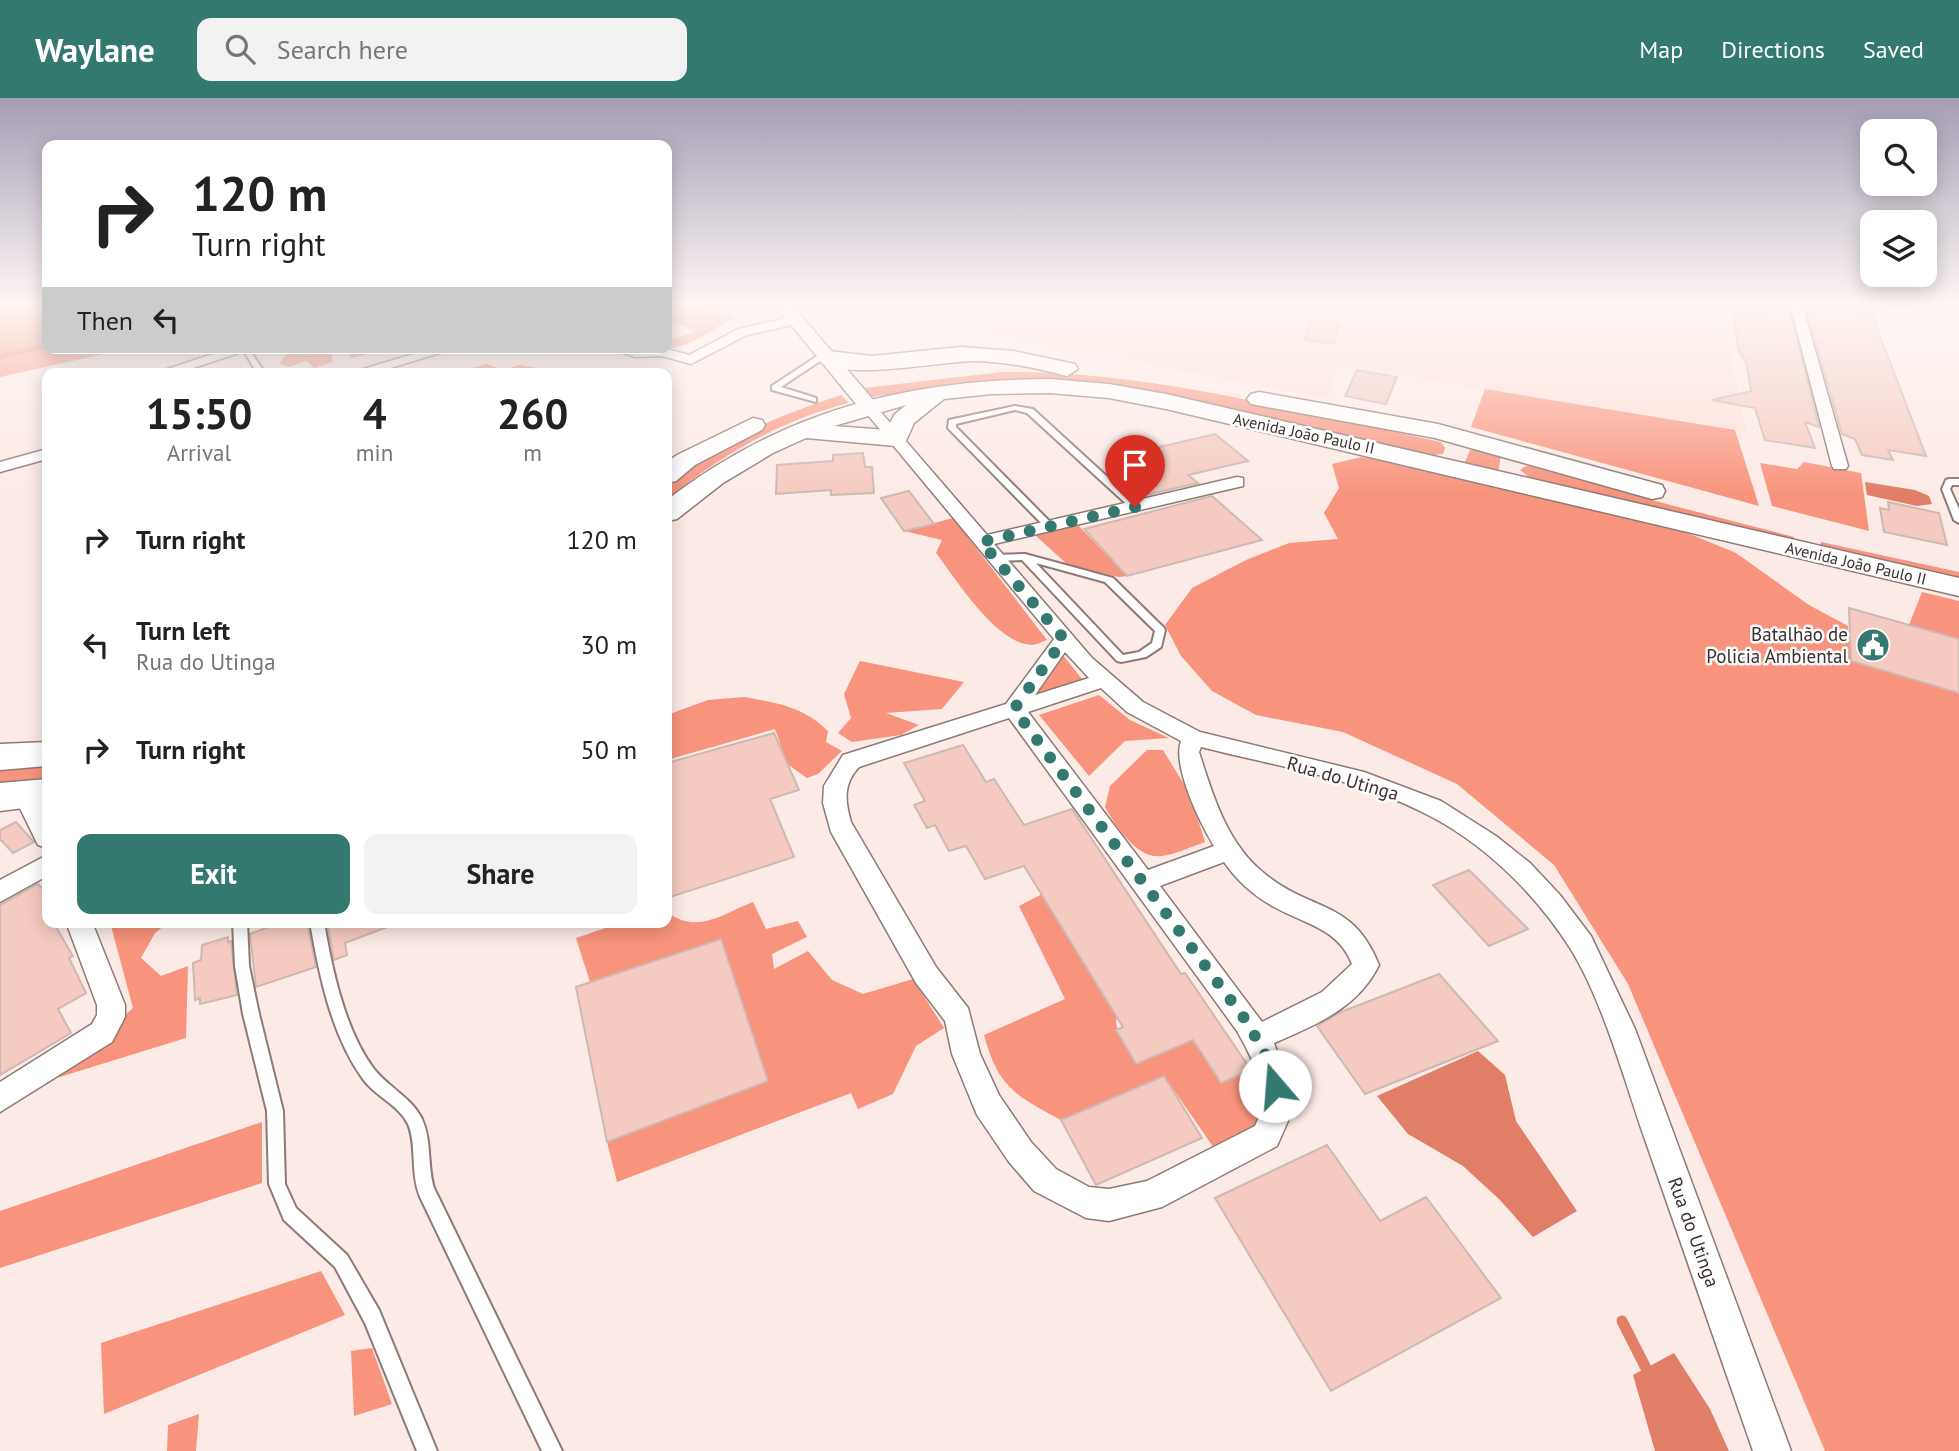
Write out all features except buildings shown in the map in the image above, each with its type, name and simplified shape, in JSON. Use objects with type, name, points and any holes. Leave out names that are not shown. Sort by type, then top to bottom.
[{"type":"main road","name":"Avenida João Paulo II","points":[[672,509],[780,421],[847,374],[930,376],[1067,369],[1131,375],[1438,431],[1744,517],[1959,565]]},
{"type":"main road","name":"Avenida João Paulo II","points":[[847,374],[935,394],[1014,387],[1108,391],[1429,460],[1959,587]]},
{"type":"main road","name":"Avenida João Paulo II","points":[[672,471],[686,460],[780,421],[847,374]]},
{"type":"main road","points":[[780,421],[840,432],[896,438],[903,420],[935,394]]},
{"type":"main road","points":[[1429,460],[1458,458],[1462,453],[1454,439],[1438,431]]},
{"type":"main road","points":[[1534,486],[1511,473],[1513,467],[1525,462],[1550,461]]},
{"type":"main road","points":[[0,757],[42,754]]},
{"type":"street","name":"Rua do Utinga","points":[[841,367],[981,542],[1064,639],[1135,707],[1193,738],[1364,780],[1433,807],[1487,842],[1521,870],[1551,902],[1582,944],[1621,1029],[1772,1451]]},
{"type":"street","points":[[1813,367],[1840,466]]},
{"type":"street","points":[[0,467],[42,455]]},
{"type":"street","points":[[981,542],[1237,482]]},
{"type":"street","points":[[1014,709],[1064,639]]},
{"type":"street","points":[[1014,709],[1256,1038],[1274,1070],[1276,1102],[1273,1125],[1266,1136],[1151,1196],[1109,1205],[1086,1202],[1045,1180],[1020,1152],[988,1105],[966,1054],[958,1017],[926,975],[843,832],[834,809],[834,782],[851,761],[1014,709],[1105,680]]},
{"type":"street","points":[[1193,738],[1188,752],[1211,821],[1227,851],[1272,894],[1350,933],[1362,948],[1366,965],[1351,986],[1316,1011],[1256,1038]]},
{"type":"street","points":[[24,794],[42,829]]},
{"type":"street","points":[[1143,882],[1227,851]]},
{"type":"street","points":[[0,892],[42,866]]},
{"type":"street","points":[[0,1098],[102,1033],[111,1017],[111,1005],[81,928]]},
{"type":"lane","points":[[813,400],[775,388],[847,374]]},
{"type":"lane","points":[[1049,526],[952,428],[951,422],[1015,408],[1030,411],[1135,507]]},
{"type":"lane","points":[[1959,482],[1949,482],[1946,489],[1959,520]]},
{"type":"lane","points":[[995,558],[1025,557],[1109,580],[1160,630],[1157,645],[1142,654],[1121,659],[1025,557]]},
{"type":"lane","points":[[240,928],[242,966],[251,1014],[275,1111],[276,1184],[290,1213],[341,1261],[372,1317],[427,1451]]},
{"type":"lane","points":[[319,928],[341,1017],[369,1076],[393,1094],[413,1116],[419,1135],[422,1187],[433,1203],[552,1451]]},
{"type":"shaded area","points":[[0,367],[44,367],[0,377]]},
{"type":"shaded area","points":[[1163,367],[1339,367],[1327,399]]},
{"type":"shaded area","points":[[1353,367],[1733,367],[1746,432]]},
{"type":"shaded area","points":[[1002,372],[1057,373],[1168,385],[1441,442],[1445,448],[1443,454],[1434,455],[1155,391],[1085,381],[964,383],[872,397],[864,388]]},
{"type":"shaded area","points":[[1485,389],[1735,430],[1759,506],[1471,427]]},
{"type":"shaded area","points":[[841,395],[849,403],[776,429],[730,454],[672,495],[672,478],[687,467],[728,442],[795,411]]},
{"type":"shaded area","points":[[1471,448],[1501,456],[1498,472],[1464,464]]},
{"type":"shaded area","points":[[1361,457],[1428,467],[1475,483],[1668,525],[1736,553],[1809,605],[1848,626],[1851,661],[1959,693],[1959,1451],[1825,1451],[1628,984],[1554,865],[1457,784],[1343,732],[1256,715],[1212,691],[1181,656],[1165,625],[1192,588],[1246,560],[1289,543],[1338,539],[1324,513],[1339,488],[1332,464]]},
{"type":"shaded area","points":[[1804,462],[1861,473],[1869,531],[1772,506],[1760,463],[1797,469]]},
{"type":"shaded area","points":[[1538,464],[1655,501],[1794,537],[1793,545],[1557,486],[1530,478],[1520,470]]},
{"type":"shaded area","points":[[1865,482],[1915,490],[1929,496],[1932,504],[1917,506],[1867,495]]},
{"type":"shaded area","points":[[953,518],[1047,640],[1032,645],[1018,642],[1005,634],[978,608],[936,553],[942,540],[904,531]]},
{"type":"shaded area","points":[[1077,524],[1127,576],[1119,577],[1069,566],[1035,535]]},
{"type":"shaded area","points":[[1821,542],[1959,572],[1959,583],[1819,550]]},
{"type":"shaded area","points":[[1922,592],[1959,601],[1959,639],[1909,625]]},
{"type":"shaded area","points":[[1062,654],[1082,679],[1032,698]]},
{"type":"shaded area","points":[[860,661],[964,682],[942,709],[886,713],[919,725],[901,735],[852,742],[838,733],[851,718],[844,694]]},
{"type":"shaded area","points":[[1099,695],[1130,720],[1169,738],[1125,741],[1089,776],[1039,715]]},
{"type":"shaded area","points":[[744,697],[800,711],[828,731],[826,742],[842,751],[818,774],[807,778],[787,764],[775,729],[672,759],[672,713],[708,700]]},
{"type":"shaded area","points":[[1147,750],[1163,750],[1190,794],[1205,842],[1173,854],[1153,856],[1144,853],[1128,840],[1109,814],[1105,807],[1110,786]]},
{"type":"shaded area","points":[[42,764],[42,783],[0,785],[0,765]]},
{"type":"shaded area","points":[[1042,894],[1103,994],[1137,981],[1121,1006],[1116,1022],[1121,1038],[1136,1064],[1193,1040],[1221,1083],[1251,1070],[1264,1088],[1262,1123],[1216,1151],[1164,1076],[1061,1120],[1032,1104],[1011,1088],[996,1067],[984,1035],[1065,999],[1019,906]]},
{"type":"shaded area","points":[[753,902],[766,929],[798,921],[807,937],[772,954],[774,969],[808,951],[832,980],[863,994],[913,979],[944,1028],[916,1046],[893,1094],[858,1109],[851,1093],[617,1182],[607,1142],[767,1081],[721,939],[590,982],[576,938],[605,928],[672,928],[672,915],[689,922],[720,917]]},
{"type":"shaded area","points":[[112,928],[161,928],[155,933],[141,958],[161,976],[188,966],[186,1038],[50,1080],[133,1008]]},
{"type":"shaded area","points":[[1478,1051],[1505,1075],[1516,1121],[1577,1211],[1533,1237],[1500,1200],[1463,1166],[1408,1134],[1377,1096]]},
{"type":"shaded area","points":[[262,1122],[262,1183],[0,1268],[0,1211]]},
{"type":"shaded area","points":[[321,1271],[345,1315],[104,1414],[101,1343]]},
{"type":"shaded area","points":[[372,1348],[392,1404],[354,1416],[351,1351]]},
{"type":"shaded area","points":[[1674,1353],[1710,1409],[1729,1451],[1655,1451],[1633,1375]]},
{"type":"shaded area","points":[[199,1414],[196,1451],[167,1451],[168,1425]]},
{"type":"waterway","points":[[1622,1321],[1650,1376]]},
{"type":"place","name":"Batalhão de Policia Ambiental","points":[[1873,645]]},
{"type":"route","points":[[1135,507],[981,542],[1064,639],[1014,709],[1247,1022],[1274,1070],[1275,1086]]}]
